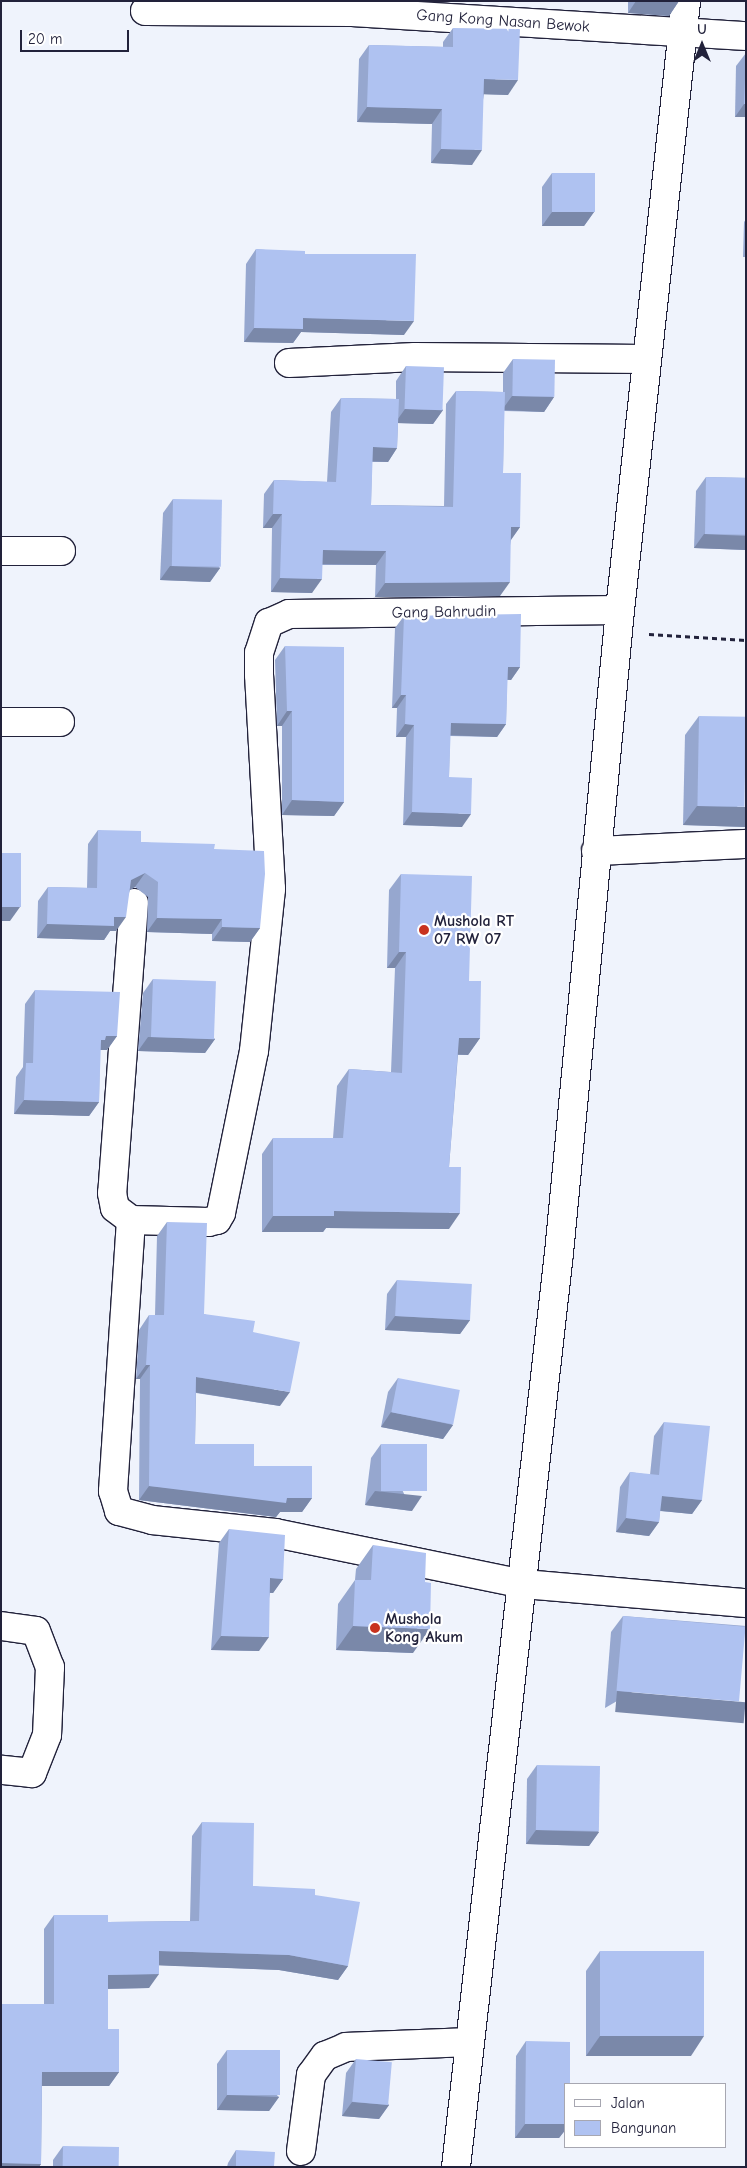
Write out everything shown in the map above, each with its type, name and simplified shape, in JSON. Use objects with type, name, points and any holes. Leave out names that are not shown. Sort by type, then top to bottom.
[{"type":"street","points":[[456,2167],[560,1244],[596,850],[646,359],[686,1]]},
{"type":"street","name":"Gang Kong Nasan Bewok","points":[[145,11],[352,12],[746,36]]},
{"type":"street","points":[[289,362],[415,356],[646,359]]},
{"type":"street","points":[[1,551],[61,551]]},
{"type":"street","name":"Gang Bahrudin","points":[[131,1220],[208,1222],[217,1220],[222,1213],[254,1051],[271,889],[259,676],[259,653],[270,623],[289,614],[620,621]]},
{"type":"street","points":[[1,722],[60,722]]},
{"type":"street","points":[[596,850],[746,844]]},
{"type":"street","points":[[134,903],[112,1194],[115,1208],[131,1220],[113,1491],[119,1511],[152,1520],[275,1533],[523,1584],[746,1603]]},
{"type":"street","points":[[1,1626],[36,1630],[50,1667],[48,1735],[32,1773],[1,1770]]},
{"type":"street","points":[[301,2151],[312,2075],[325,2056],[346,2047],[469,2042]]},
{"type":"path","points":[[620,621],[746,640]]},
{"type":"building","points":[[453,28],[520,29],[518,80],[484,79],[482,150],[441,149],[442,109],[367,107],[369,45],[453,47]]},
{"type":"building","points":[[746,53],[746,104],[744,104]]},
{"type":"building","points":[[552,173],[595,173],[595,212],[552,212]]},
{"type":"building","points":[[256,249],[305,251],[305,254],[416,254],[414,321],[303,318],[303,329],[254,328]]},
{"type":"building","points":[[513,359],[555,360],[554,397],[512,396]]},
{"type":"building","points":[[406,366],[444,367],[442,410],[404,409]]},
{"type":"building","points":[[456,391],[505,392],[503,473],[521,473],[520,527],[511,527],[510,582],[385,583],[386,551],[323,550],[322,579],[280,578],[282,514],[273,514],[274,480],[336,482],[341,398],[399,399],[397,448],[373,447],[371,505],[453,507]]},
{"type":"building","points":[[706,477],[746,478],[745,535],[705,534]]},
{"type":"building","points":[[173,499],[222,500],[221,567],[172,566]]},
{"type":"building","points":[[521,614],[520,667],[508,667],[506,724],[451,723],[449,777],[472,778],[471,814],[412,812],[414,725],[405,724],[406,695],[401,695],[404,616]]},
{"type":"building","points":[[285,646],[344,647],[344,802],[292,800],[292,711],[287,711]]},
{"type":"building","points":[[699,716],[746,717],[744,807],[697,806]]},
{"type":"building","points":[[98,830],[141,831],[141,842],[215,844],[214,849],[264,851],[265,874],[260,928],[222,927],[222,919],[157,918],[158,882],[145,873],[131,880],[126,917],[114,917],[114,926],[47,924],[48,887],[97,888]]},
{"type":"building","points":[[1,853],[21,853],[21,907],[1,907]]},
{"type":"building","points":[[401,874],[472,876],[469,981],[481,981],[480,1038],[459,1038],[449,1167],[461,1167],[460,1213],[334,1211],[334,1216],[273,1216],[273,1138],[343,1138],[349,1069],[402,1073],[406,952],[399,952]]},
{"type":"building","points":[[153,979],[216,981],[214,1039],[151,1037]]},
{"type":"building","points":[[35,990],[120,992],[117,1036],[106,1036],[105,1040],[101,1040],[99,1102],[24,1100],[26,1063],[33,1063]]},
{"type":"building","points":[[167,1222],[207,1223],[204,1314],[255,1321],[253,1332],[300,1342],[290,1392],[196,1377],[195,1444],[254,1444],[254,1466],[312,1466],[312,1498],[287,1498],[286,1503],[149,1486],[150,1365],[146,1365],[149,1315],[164,1315]]},
{"type":"building","points":[[397,1280],[472,1284],[470,1320],[395,1316]]},
{"type":"building","points":[[398,1378],[460,1390],[453,1424],[391,1412]]},
{"type":"building","points":[[664,1422],[710,1426],[702,1500],[662,1496],[659,1522],[626,1518],[630,1472],[659,1475]]},
{"type":"building","points":[[381,1444],[427,1444],[427,1491],[381,1491]]},
{"type":"building","points":[[229,1529],[285,1535],[283,1579],[270,1578],[269,1637],[221,1636]]},
{"type":"building","points":[[373,1545],[426,1553],[425,1582],[431,1583],[430,1629],[353,1626],[355,1580],[371,1580]]},
{"type":"building","points":[[623,1616],[746,1627],[739,1701],[616,1691]]},
{"type":"building","points":[[537,1765],[600,1766],[599,1831],[536,1830]]},
{"type":"building","points":[[202,1822],[254,1823],[253,1886],[315,1889],[315,1895],[360,1902],[348,1966],[289,1955],[159,1951],[159,1974],[108,1975],[108,2029],[119,2029],[119,2072],[42,2072],[41,2164],[1,2163],[1,2004],[54,2004],[54,1915],[108,1915],[108,1922],[199,1921]]},
{"type":"building","points":[[600,1951],[704,1951],[704,2036],[600,2036]]},
{"type":"building","points":[[526,2041],[570,2042],[570,2083],[564,2083],[564,2124],[525,2124]]},
{"type":"building","points":[[227,2050],[280,2050],[280,2095],[227,2095]]},
{"type":"building","points":[[356,2059],[392,2062],[388,2105],[352,2102]]},
{"type":"building","points":[[63,2146],[119,2147],[119,2167],[63,2167]]},
{"type":"building","points":[[236,2150],[275,2152],[274,2166],[314,2167],[236,2167]]},
{"type":"place","name":"Mushola RT 07 RW 07","points":[[424,930]]},
{"type":"place","name":"Mushola Kong Akum","points":[[375,1628]]}]
